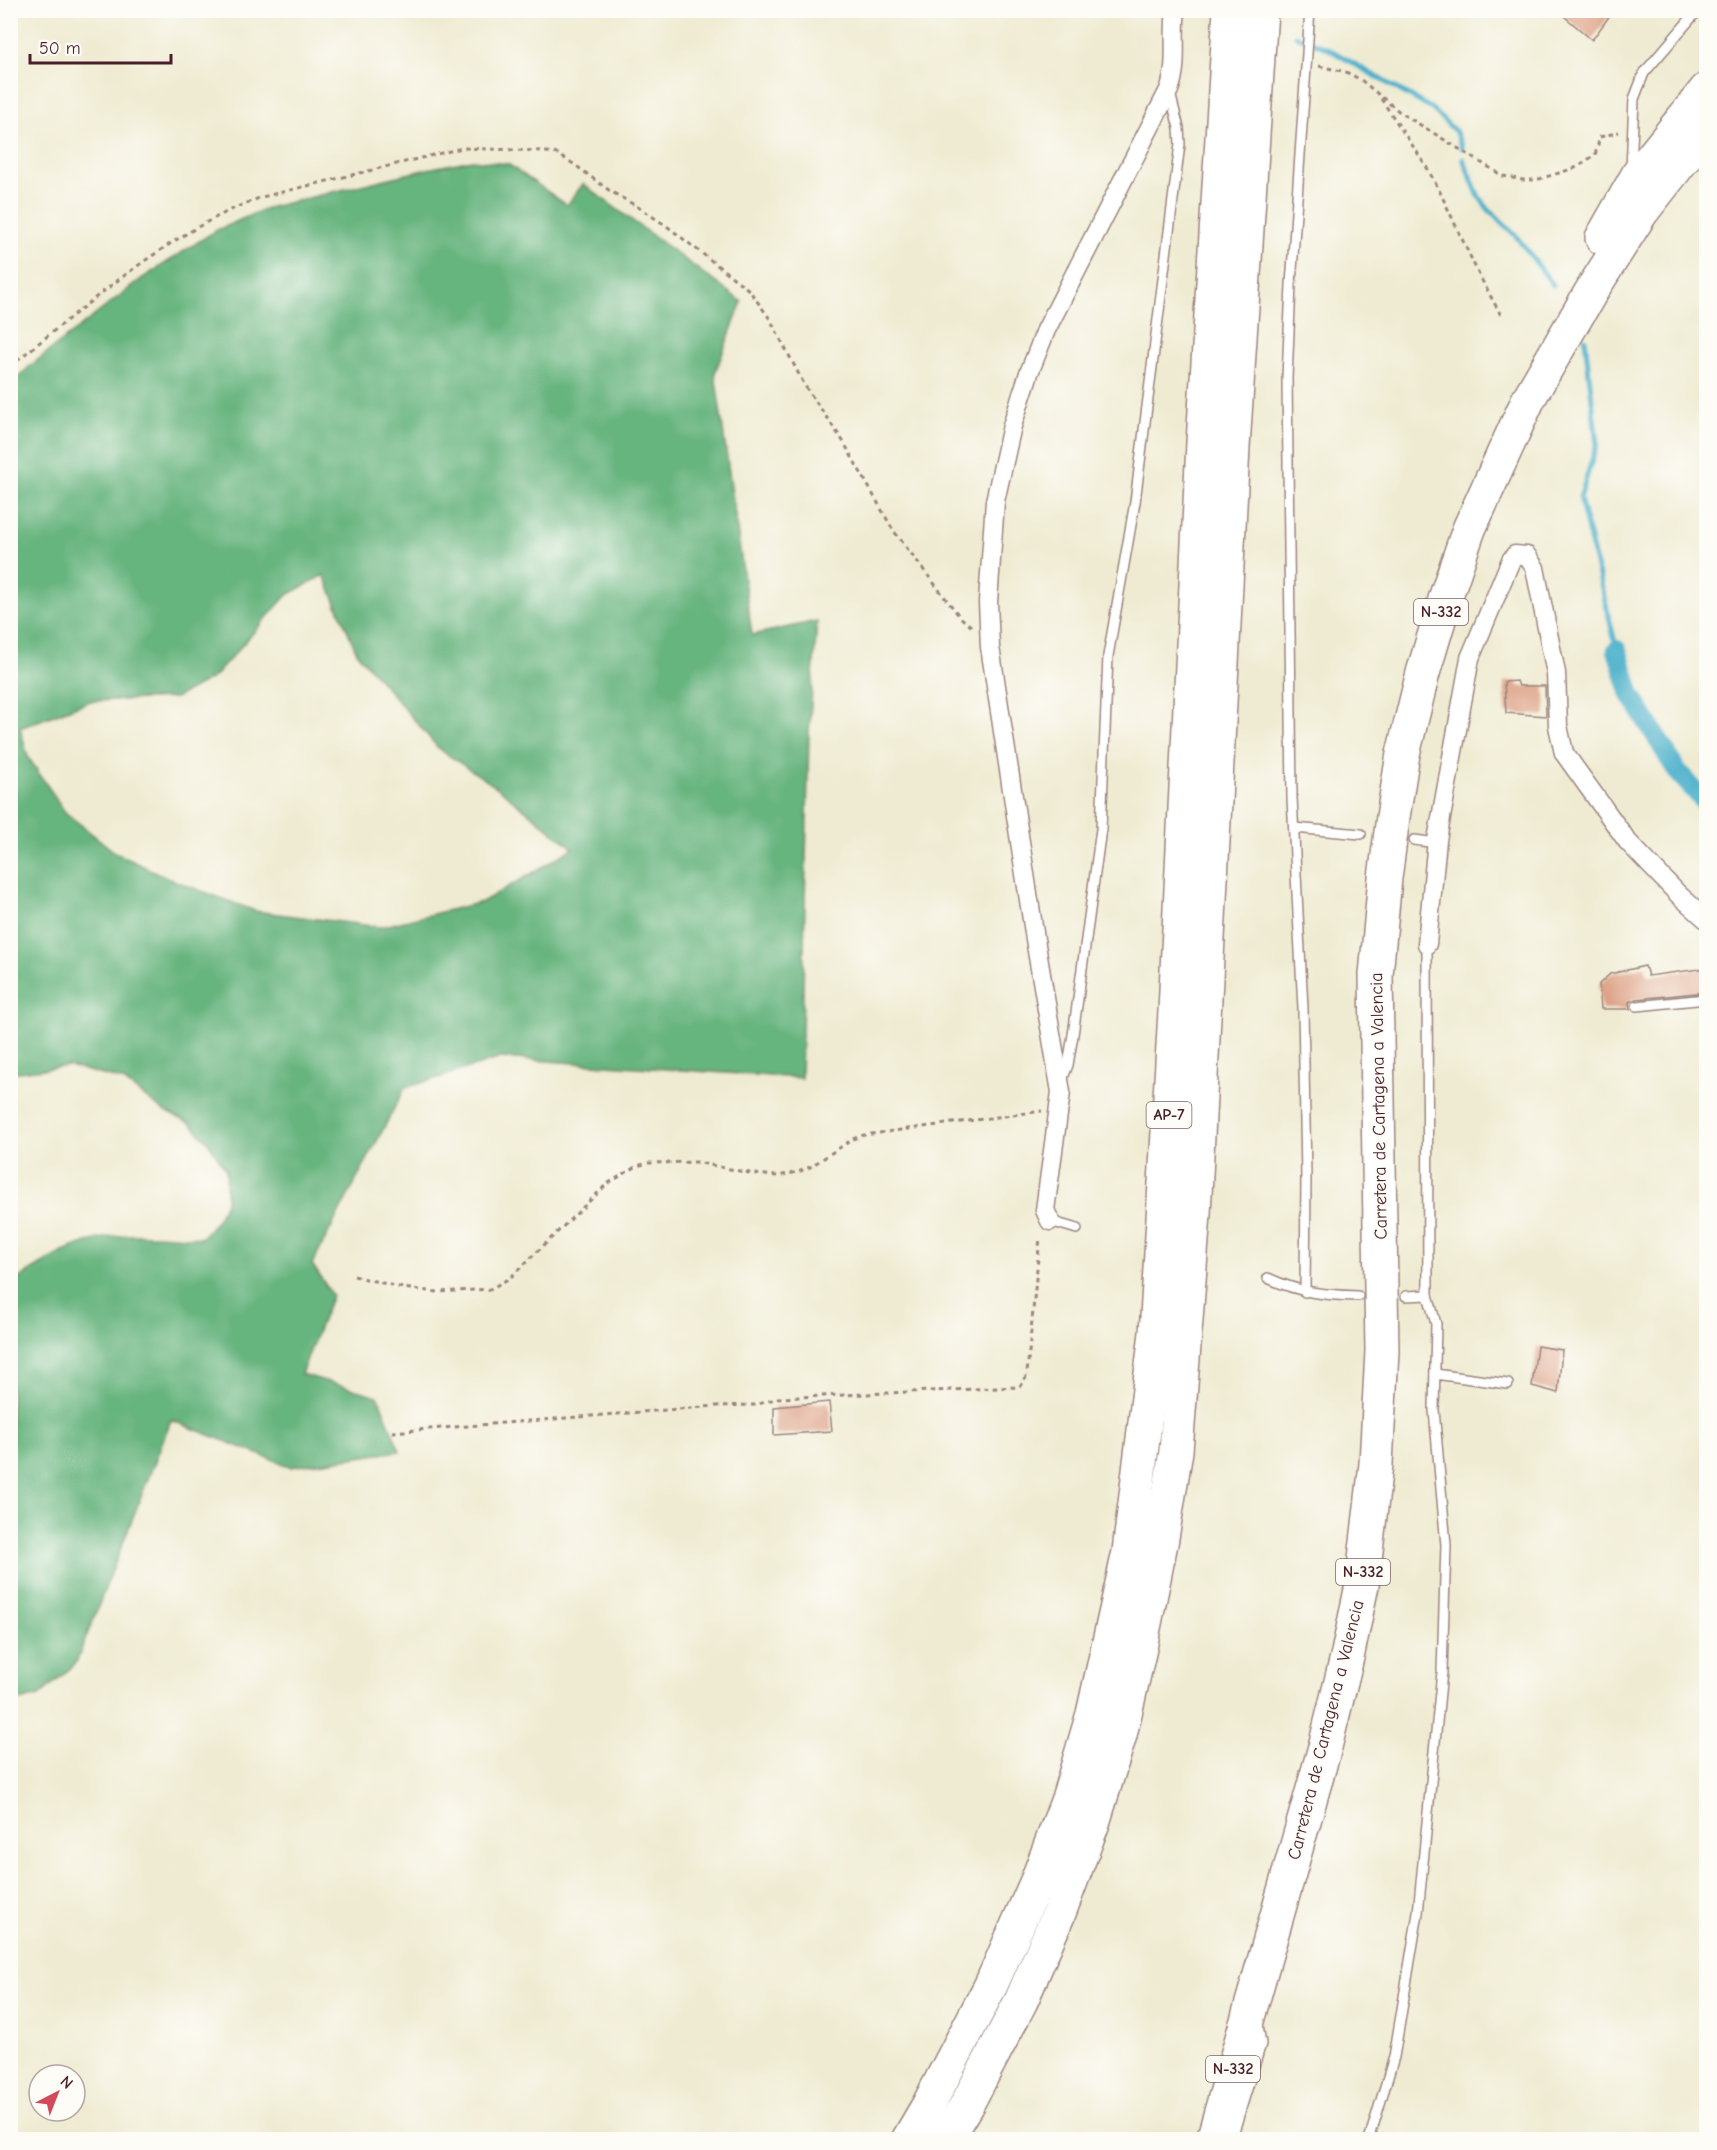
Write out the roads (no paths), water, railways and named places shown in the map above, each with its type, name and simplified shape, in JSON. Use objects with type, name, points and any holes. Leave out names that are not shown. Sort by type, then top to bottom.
[{"type":"highway","name":"AP-7","points":[[945,2139],[967,2104],[1021,2001],[1059,1913],[1093,1823],[1120,1735],[1140,1648],[1162,1538],[1176,1451],[1194,1214],[1232,482],[1243,49],[1230,10]]},
{"type":"highway","name":"AP-7","points":[[908,2139],[928,2106],[991,1985],[1037,1881],[1068,1798],[1093,1714],[1129,1551],[1154,1345],[1161,1253],[1203,443],[1243,49],[1261,10]]},
{"type":"highway","points":[[1378,1132],[1362,1069],[1369,896],[1396,723],[1433,587],[1479,467],[1540,346],[1634,181],[1707,90]]},
{"type":"highway","name":"Carretera de Cartagena a Valencia","points":[[1213,2139],[1325,1747],[1362,1585],[1381,1402],[1382,1311],[1376,975],[1385,878],[1404,754],[1423,673],[1469,529],[1528,398],[1558,345],[1641,213],[1701,138]]},
{"type":"street","points":[[1050,1221],[1045,1210],[1060,1085],[1035,939],[988,629],[995,501],[1012,426],[1046,330],[1169,90],[1176,59],[1176,10]]},
{"type":"street","points":[[1427,944],[1437,843],[1470,658],[1515,555],[1527,556],[1535,568],[1556,673],[1560,739],[1564,753],[1628,842],[1679,895],[1707,919]]},
{"type":"lane","points":[[1305,1292],[1306,1178],[1303,1020],[1294,828],[1287,378],[1291,285],[1310,10]]},
{"type":"lane","points":[[1634,181],[1630,167],[1634,99],[1644,73],[1698,10]]},
{"type":"lane","points":[[1060,1085],[1068,1065],[1099,851],[1108,656],[1135,502],[1180,144],[1179,128],[1169,90]]},
{"type":"lane","points":[[1294,828],[1361,834]]},
{"type":"lane","points":[[1414,840],[1437,843]]},
{"type":"lane","points":[[1369,2139],[1394,2057],[1418,1913],[1442,1672],[1446,1545],[1434,1410],[1436,1324],[1428,1295],[1427,944]]},
{"type":"lane","points":[[1637,1006],[1707,999]]},
{"type":"lane","points":[[1050,1221],[1077,1229]]},
{"type":"lane","points":[[1268,1278],[1305,1292],[1358,1296]]},
{"type":"lane","points":[[1406,1296],[1428,1295]]},
{"type":"lane","points":[[1435,1374],[1508,1384]]},
{"type":"lane","points":[[1219,2139],[1235,2128],[1261,2044],[1253,1998]]},
{"type":"waterway","points":[[1296,36],[1327,48],[1432,109],[1456,132],[1462,148]]},
{"type":"waterway","points":[[1463,159],[1479,197],[1516,236],[1553,285]]},
{"type":"waterway","points":[[1585,339],[1597,444],[1580,498],[1617,650]]},
{"type":"waterway","points":[[1617,650],[1631,695],[1677,771],[1706,803]]}]
